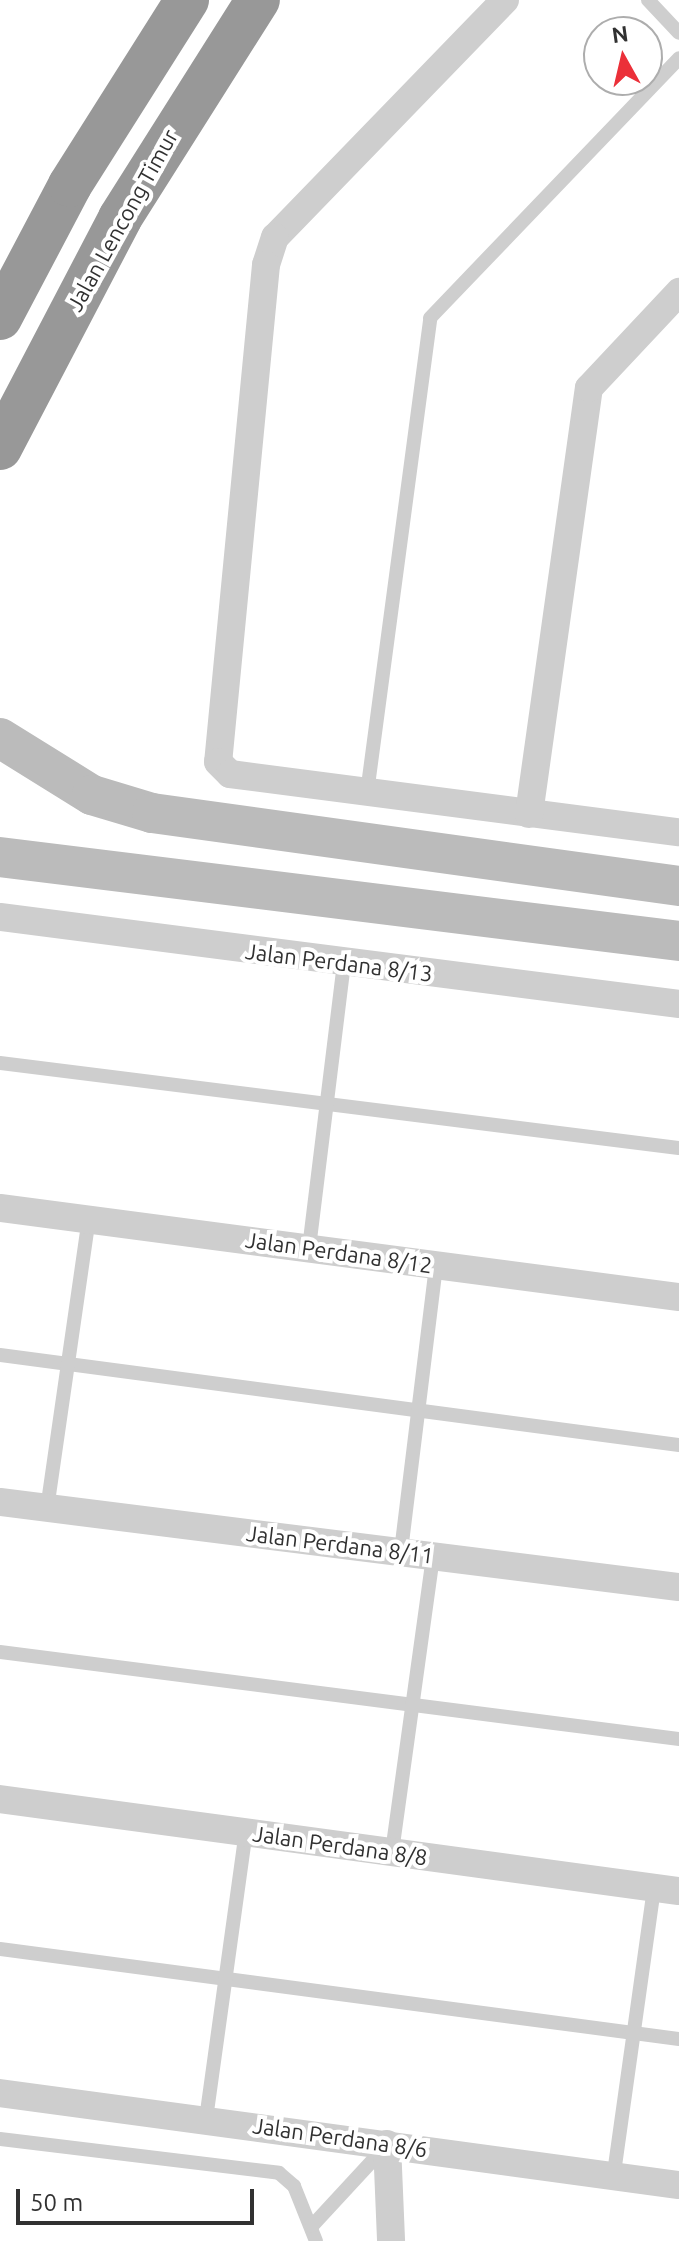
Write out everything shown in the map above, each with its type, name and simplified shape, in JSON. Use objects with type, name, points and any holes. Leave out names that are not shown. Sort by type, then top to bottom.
[{"type":"highway","points":[[0,318],[70,185],[187,0]]},
{"type":"highway","name":"Jalan Lencong Timur","points":[[0,448],[120,218],[258,0]]},
{"type":"street","points":[[505,0],[299,206],[275,237],[266,265],[218,762],[230,774],[679,832]]},
{"type":"street","points":[[529,814],[589,388],[679,292]]},
{"type":"street","points":[[0,738],[92,795],[223,825],[679,886]]},
{"type":"street","points":[[213,881],[223,825]]},
{"type":"street","points":[[0,857],[679,941]]},
{"type":"street","name":"Jalan Perdana 8/13","points":[[0,917],[679,1004]]},
{"type":"street","name":"Jalan Perdana 8/12","points":[[0,1208],[679,1297]]},
{"type":"street","name":"Jalan Perdana 8/11","points":[[0,1502],[679,1587]]},
{"type":"street","name":"Jalan Perdana 8/8","points":[[0,1799],[666,1890]]},
{"type":"street","name":"Jalan Perdana 8/6","points":[[0,2093],[614,2173],[679,2185]]},
{"type":"street","points":[[387,2144],[391,2241]]},
{"type":"lane","points":[[648,0],[679,33]]},
{"type":"lane","points":[[367,793],[430,318],[679,58]]},
{"type":"lane","points":[[309,1248],[344,963]]},
{"type":"lane","points":[[0,1063],[679,1148]]},
{"type":"lane","points":[[47,1509],[72,1366],[89,1218]]},
{"type":"lane","points":[[401,1551],[436,1265]]},
{"type":"lane","points":[[0,1355],[679,1445]]},
{"type":"lane","points":[[392,1852],[415,1704],[433,1555]]},
{"type":"lane","points":[[0,1652],[679,1739]]},
{"type":"lane","points":[[206,2119],[246,1832]]},
{"type":"lane","points":[[614,2173],[633,2033],[666,1890]]},
{"type":"lane","points":[[0,1949],[679,2039]]},
{"type":"lane","points":[[0,2139],[279,2173],[294,2186],[316,2241]]},
{"type":"lane","points":[[312,2226],[387,2144]]}]
